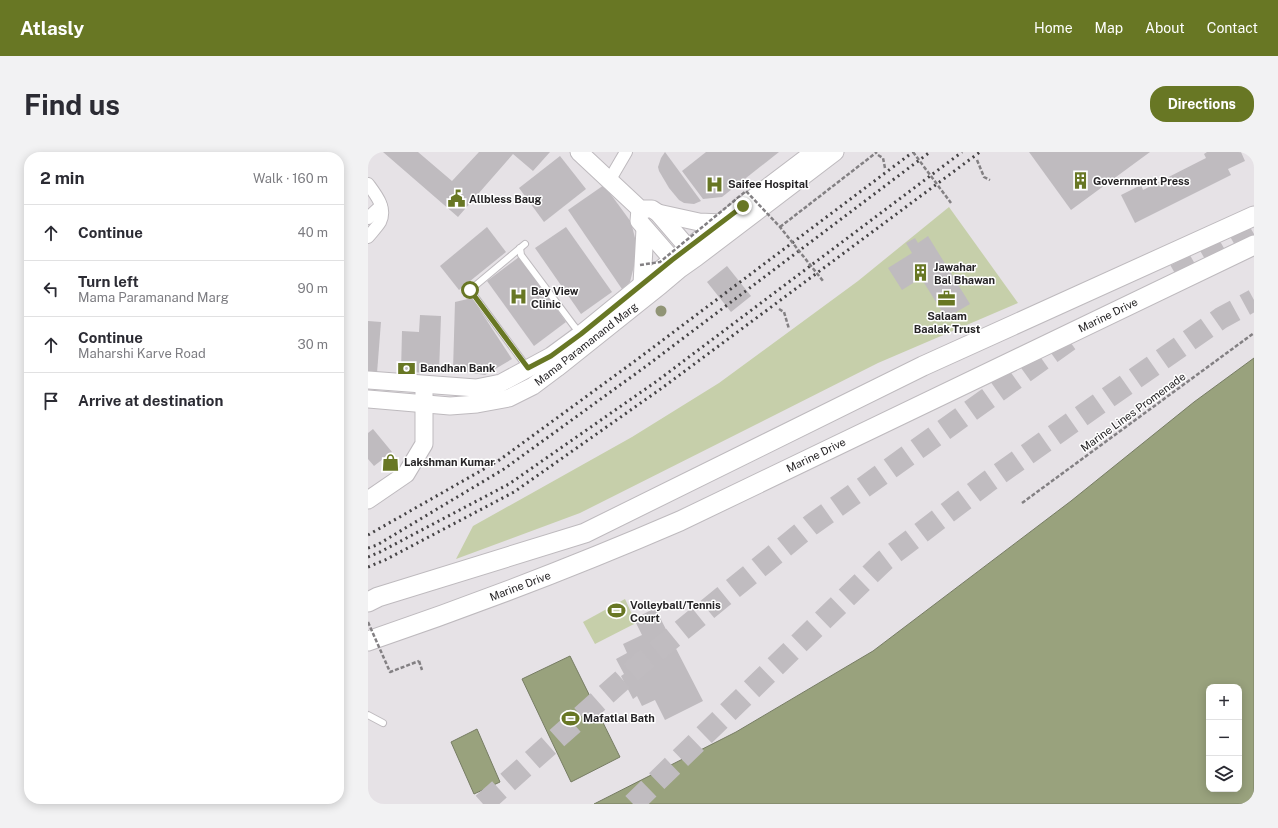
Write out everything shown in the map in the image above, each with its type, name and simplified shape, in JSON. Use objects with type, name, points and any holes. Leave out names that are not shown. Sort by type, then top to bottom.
[{"type":"main road","points":[[579,152],[640,209],[652,209],[658,213],[693,252]]},
{"type":"main road","points":[[693,252],[722,223],[814,152]]},
{"type":"main road","points":[[693,252],[835,152]]},
{"type":"main road","points":[[640,209],[639,221],[676,264]]},
{"type":"main road","points":[[658,213],[699,222],[722,223]]},
{"type":"main road","points":[[368,602],[378,597],[585,533],[923,366],[1254,216]]},
{"type":"main road","points":[[642,284],[646,229]]},
{"type":"main road","name":"Marine Drive","points":[[368,641],[429,620],[595,557],[680,521],[1254,245]]},
{"type":"main road","name":"Mama Paramanand Marg","points":[[368,380],[476,388],[501,383],[551,356],[581,334],[642,284],[693,252]]},
{"type":"main road","name":"Mama Paramanand Marg","points":[[368,399],[450,406],[477,404],[509,398],[533,386],[600,334],[676,264]]},
{"type":"main road","points":[[368,500],[406,474],[424,444],[424,384]]},
{"type":"main road","points":[[585,533],[595,557]]},
{"type":"street","points":[[610,181],[626,152]]},
{"type":"street","points":[[368,184],[381,206],[382,214],[380,222],[368,237]]},
{"type":"street","points":[[368,218],[381,206]]},
{"type":"lane","points":[[528,368],[470,290],[522,246],[520,255],[581,334]]},
{"type":"lane","points":[[368,715],[383,723]]},
{"type":"path","points":[[780,227],[877,152]]},
{"type":"path","points":[[913,152],[951,202]]},
{"type":"path","points":[[878,155],[883,158],[885,168]]},
{"type":"path","points":[[977,160],[984,178],[990,180]]},
{"type":"path","points":[[640,265],[660,262],[746,191],[780,227],[823,281]]},
{"type":"path","points":[[779,309],[784,312],[789,329]]},
{"type":"path","name":"Marine Lines Promenade","points":[[1022,503],[1254,333]]},
{"type":"path","points":[[368,622],[390,672],[419,661],[422,670]]},
{"type":"shaded area","points":[[949,207],[1018,303],[878,363],[580,513],[456,559],[473,526],[632,437],[719,383],[858,281]]},
{"type":"shaded area","points":[[1254,358],[1254,804],[594,804],[736,732],[873,651],[1071,501],[1194,402]]},
{"type":"shaded area","name":"Volleyball/Tennis Court","points":[[625,599],[636,623],[595,644],[583,622]]},
{"type":"shaded area","name":"Mafatlal Bath","points":[[570,656],[620,757],[571,782],[522,679]]},
{"type":"shaded area","points":[[477,729],[500,782],[474,794],[451,742]]},
{"type":"building","name":"Allbless Baug","points":[[383,152],[418,152],[452,181],[479,152],[550,152],[533,171],[513,154],[458,217]]},
{"type":"building","points":[[665,152],[701,201],[694,204],[684,203],[679,200],[669,188],[658,167]]},
{"type":"building","name":"Saifee Hospital","points":[[706,152],[779,152],[722,197],[703,199],[682,171]]},
{"type":"building","name":"Government Press","points":[[1029,152],[1150,152],[1071,210]]},
{"type":"building","points":[[1207,152],[1241,152],[1245,161],[1228,169],[1231,175],[1135,223],[1121,195],[1141,185],[1143,190],[1206,158],[1204,154]]},
{"type":"building","points":[[560,156],[586,189],[544,222],[519,188]]},
{"type":"building","points":[[604,185],[631,222],[638,250],[630,282],[622,289],[568,210]]},
{"type":"building","points":[[487,227],[506,252],[459,290],[440,266]]},
{"type":"building","points":[[566,227],[612,292],[581,314],[535,248]]},
{"type":"building","name":"Jawahar Bal Bhawan","points":[[928,236],[970,304],[946,318],[921,278],[902,290],[888,268],[912,253],[906,243],[915,238],[918,243]]},
{"type":"building","points":[[519,257],[566,322],[534,346],[487,281]]},
{"type":"building","points":[[727,266],[751,296],[731,312],[707,282]]},
{"type":"building","points":[[472,298],[512,359],[485,375],[453,370],[455,302]]},
{"type":"building","points":[[420,315],[441,316],[439,373],[401,372],[402,331],[419,332]]},
{"type":"building","points":[[368,321],[381,322],[377,373],[368,372]]},
{"type":"building","points":[[373,429],[392,452],[374,466],[368,459],[368,433]]},
{"type":"building","points":[[655,608],[703,701],[665,720],[655,700],[642,706],[637,696],[633,699],[621,676],[624,674],[616,659],[627,653],[623,644],[642,635],[634,619]]},
{"type":"tunnel","points":[[1176,275],[1254,230]]},
{"type":"tunnel","points":[[633,804],[885,560],[989,481],[1221,318],[1254,300]]},
{"type":"tunnel","points":[[483,804],[639,665],[811,525],[1075,336]]},
{"type":"railway","points":[[368,535],[498,461],[639,358],[913,152]]},
{"type":"railway","points":[[368,548],[377,545],[504,469],[645,367],[930,152]]},
{"type":"railway","points":[[368,557],[509,484],[657,381],[962,152]]},
{"type":"railway","points":[[368,567],[385,560],[514,492],[662,388],[980,152]]},
{"type":"place","name":"Government Press","points":[[1080,181]]},
{"type":"place","name":"Saifee Hospital","points":[[715,184]]},
{"type":"place","name":"Allbless Baug","points":[[456,199]]},
{"type":"place","name":"Jawahar Bal Bhawan","points":[[921,273]]},
{"type":"place","name":"Bay View Clinic","points":[[518,297]]},
{"type":"place","name":"Salaam Baalak Trust","points":[[947,298]]},
{"type":"place","name":"Bandhan Bank","points":[[407,368]]},
{"type":"place","name":"Lakshman Kumar","points":[[391,462]]},
{"type":"place","name":"Volleyball/Tennis Court","points":[[617,611]]},
{"type":"place","name":"Mafatlal Bath","points":[[570,718]]},
{"type":"route","points":[[470,290],[528,368],[551,356],[581,334],[672,260],[743,206]]}]
